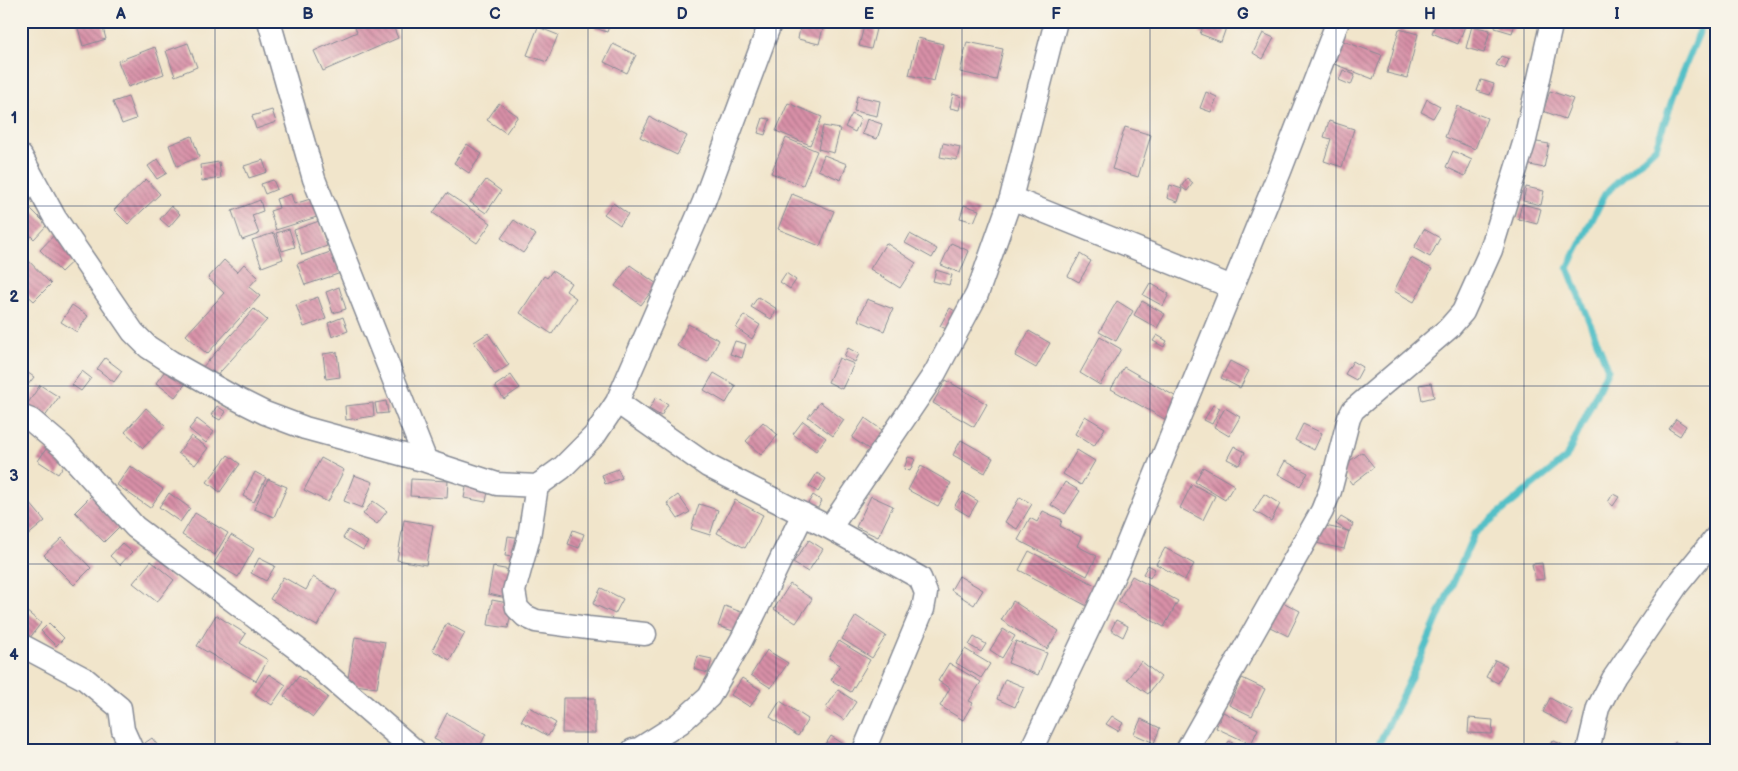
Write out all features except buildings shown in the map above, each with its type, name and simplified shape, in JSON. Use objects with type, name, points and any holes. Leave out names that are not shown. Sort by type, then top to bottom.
[{"type":"street","points":[[269,21],[314,179],[426,461]]},
{"type":"street","points":[[21,156],[55,218],[132,332],[148,348],[265,413],[305,428],[426,461],[497,484],[537,486],[562,468],[595,435],[616,402],[703,204],[772,21]]},
{"type":"street","points":[[830,528],[939,364],[977,294],[1011,198],[1056,21]]},
{"type":"street","points":[[1031,750],[1117,569],[1280,172],[1338,21]]},
{"type":"street","points":[[1187,750],[1322,510],[1330,491],[1349,418],[1353,410],[1449,328],[1463,312],[1491,250],[1519,158],[1552,21]]},
{"type":"street","points":[[1011,198],[1232,287]]},
{"type":"street","points":[[616,402],[708,466],[830,528],[920,578],[926,593],[923,609],[864,750]]},
{"type":"street","points":[[21,416],[31,420],[63,447],[134,527],[300,650],[414,750]]},
{"type":"street","points":[[537,486],[529,537],[514,591],[517,608],[525,616],[536,620],[646,634]]},
{"type":"street","points":[[633,750],[639,749],[680,724],[709,697],[742,639],[803,514]]},
{"type":"street","points":[[1588,750],[1598,708],[1613,679],[1677,585],[1717,536]]},
{"type":"street","points":[[21,645],[86,679],[120,708],[123,730],[132,750]]},
{"type":"waterway","points":[[1376,750],[1422,654],[1474,534],[1566,458],[1608,369],[1568,268],[1605,194],[1656,147],[1678,83],[1704,21]]}]
